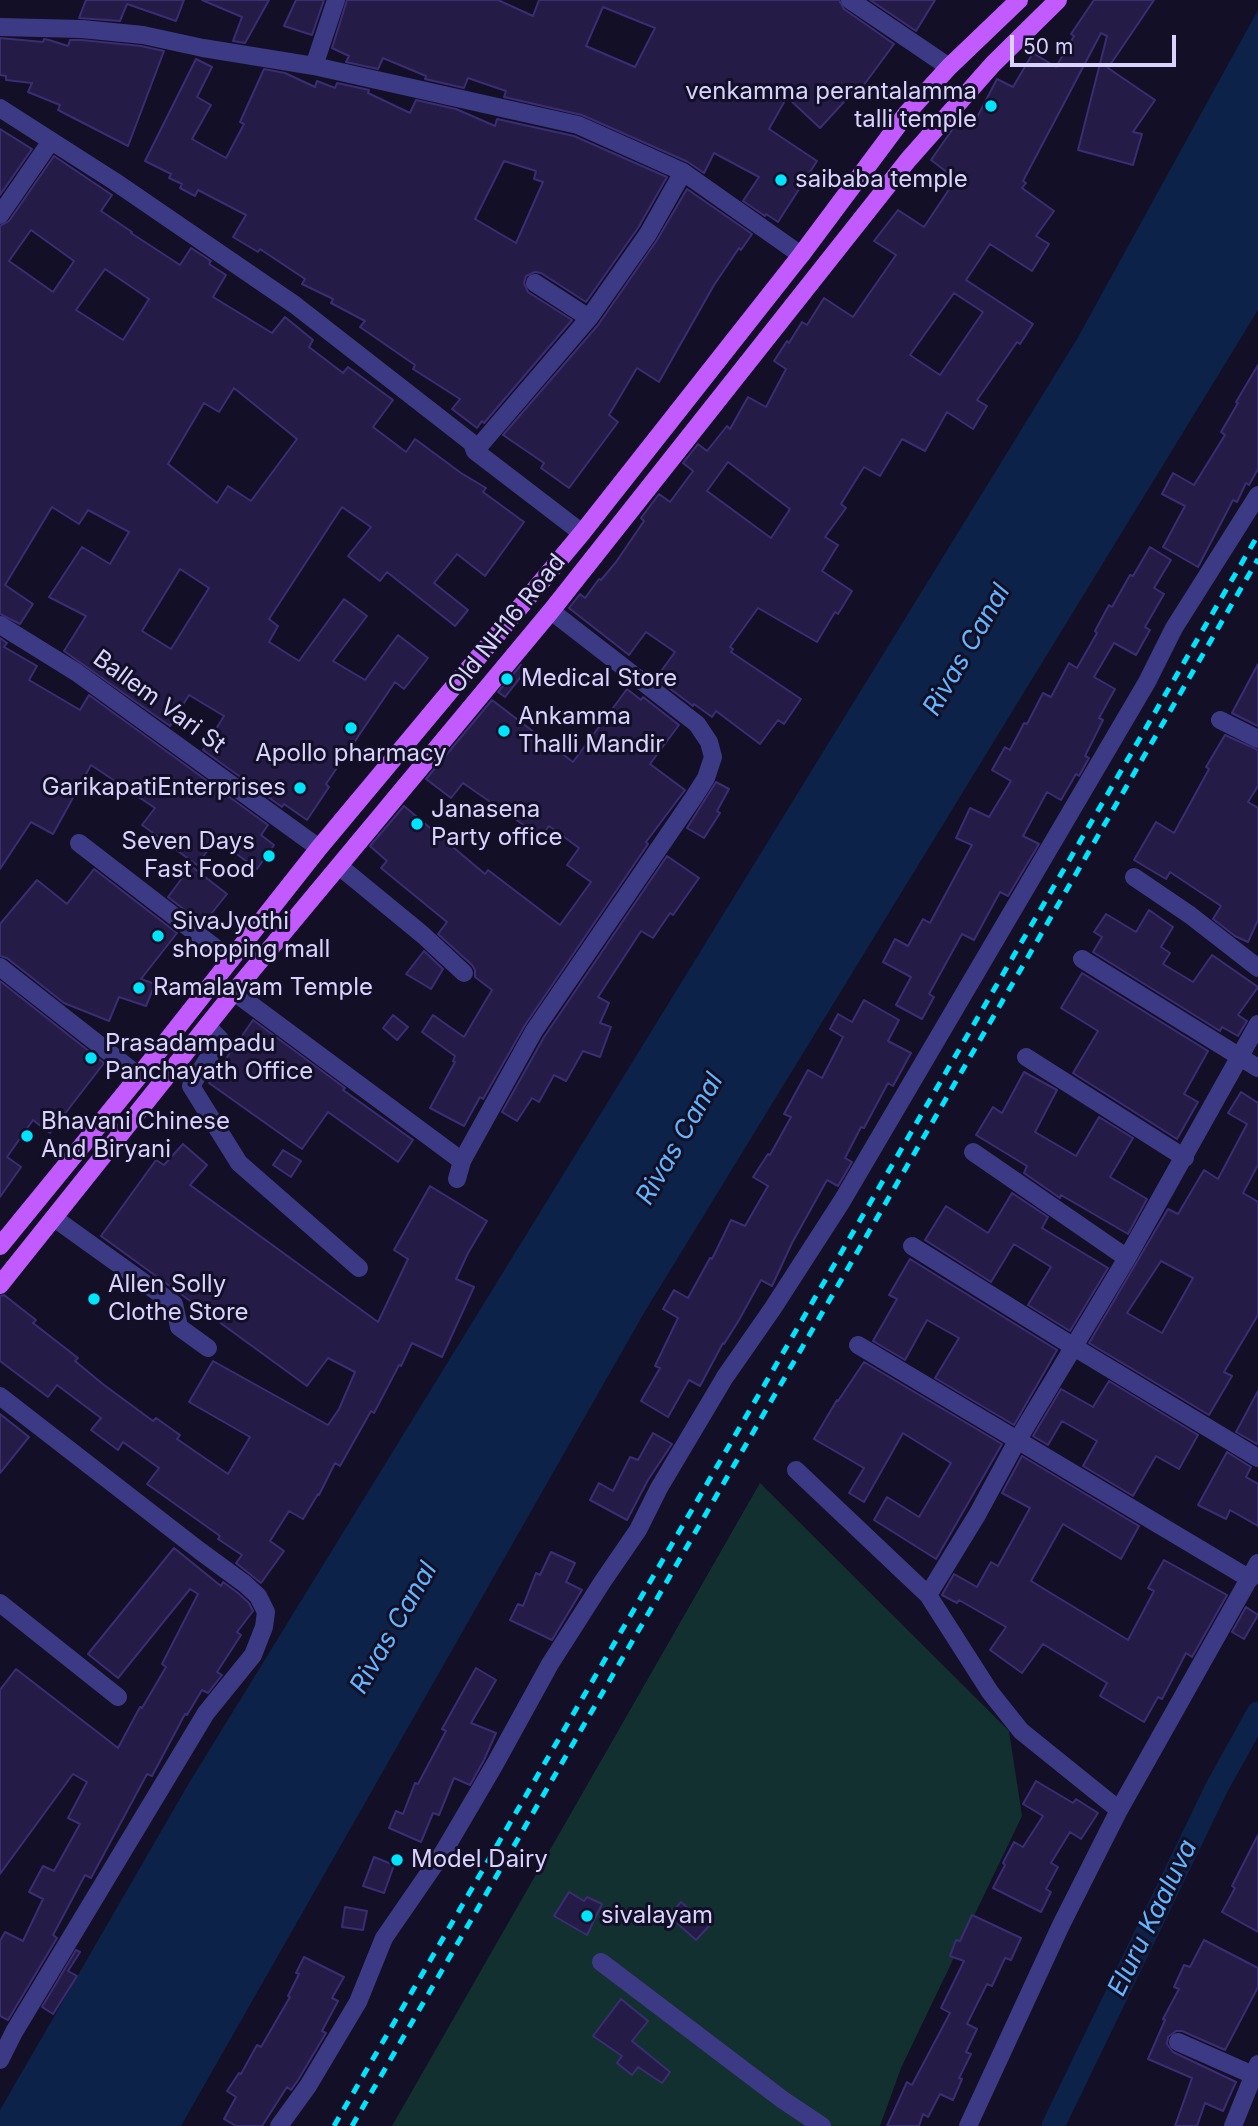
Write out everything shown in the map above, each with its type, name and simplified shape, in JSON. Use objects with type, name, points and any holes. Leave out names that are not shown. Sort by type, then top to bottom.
[{"type":"main road","name":"Old NH16 Road","points":[[0,1246],[320,848],[582,533],[801,255],[907,113],[949,67],[1019,0]]},
{"type":"main road","name":"Old NH16 Road","points":[[0,1285],[234,992],[551,611],[908,160],[993,64],[1058,0]]},
{"type":"street","points":[[314,66],[336,0]]},
{"type":"street","points":[[850,0],[949,67]]},
{"type":"street","points":[[0,27],[82,29],[143,36],[314,66],[578,125],[683,172],[801,255]]},
{"type":"street","points":[[0,108],[295,305],[472,443],[475,451],[582,533]]},
{"type":"street","points":[[0,215],[51,141]]},
{"type":"street","points":[[475,451],[589,318],[649,234],[683,172]]},
{"type":"street","points":[[535,283],[589,318]]},
{"type":"street","points":[[279,2126],[308,2086],[358,2001],[384,1938],[444,1851],[550,1664],[638,1531],[659,1488],[725,1377],[774,1308],[842,1201],[1147,682],[1174,628],[1258,495]]},
{"type":"street","points":[[234,992],[459,1170],[534,1031],[700,788],[713,757],[709,742],[697,724],[551,611]]},
{"type":"street","name":"Ballem Vari St","points":[[0,625],[76,672],[320,848]]},
{"type":"street","points":[[1220,720],[1258,739]]},
{"type":"street","points":[[79,843],[231,960]]},
{"type":"street","points":[[339,866],[423,935],[464,973]]},
{"type":"street","points":[[1134,877],[1190,915],[1258,968]]},
{"type":"street","points":[[1082,960],[1258,1068]]},
{"type":"street","points":[[0,967],[139,1076]]},
{"type":"street","points":[[928,1595],[1185,1158],[1258,1024]]},
{"type":"street","points":[[207,1026],[220,1039],[191,1086],[239,1163],[359,1268]]},
{"type":"street","points":[[1026,1057],[1185,1158]]},
{"type":"street","points":[[973,1152],[1127,1258]]},
{"type":"street","points":[[54,1218],[174,1304],[179,1327],[208,1349]]},
{"type":"street","points":[[912,1245],[1258,1458]]},
{"type":"street","points":[[858,1345],[1017,1441],[1254,1571],[1119,1810],[1061,1925],[968,2126]]},
{"type":"street","points":[[0,1396],[245,1584],[258,1596],[265,1612],[264,1627],[253,1656],[206,1713],[7,2028],[0,2060]]},
{"type":"street","points":[[796,1470],[928,1595],[990,1692],[1021,1731],[1119,1810]]},
{"type":"street","points":[[0,1603],[118,1697]]},
{"type":"street","points":[[601,1962],[783,2100],[822,2126]]},
{"type":"street","points":[[1178,2042],[1254,2082],[1233,2126]]},
{"type":"green space","points":[[760,1483],[1009,1731],[1022,1816],[901,2068],[880,2126],[392,2126]]},
{"type":"water","name":"Rivas Canal","points":[[1258,10],[1258,310],[644,1313],[181,2126],[0,2126],[0,2110],[189,1783],[1077,339]]},
{"type":"building","points":[[86,0],[184,0],[176,21],[127,4],[120,21],[79,18]]},
{"type":"building","points":[[202,0],[269,0],[245,43],[233,41],[242,17]]},
{"type":"building","points":[[296,0],[324,0],[312,35],[284,26]]},
{"type":"building","points":[[347,0],[498,0],[533,16],[539,0],[839,0],[844,9],[894,44],[858,93],[854,91],[820,128],[787,97],[769,129],[817,161],[778,222],[743,201],[759,177],[714,153],[704,173],[688,162],[582,115],[504,97],[506,91],[468,78],[464,88],[425,79],[426,76],[383,58],[378,69],[346,62],[349,56],[332,48]],"holes":[[[603,7],[655,28],[635,67],[586,46]]]},
{"type":"building","points":[[870,0],[935,0],[916,31]]},
{"type":"building","points":[[1094,0],[1154,0],[1108,68],[1155,100],[1133,132],[1142,134],[1133,165],[1078,150],[1107,36],[1101,33],[1023,181],[1026,183],[1022,188],[1054,211],[1036,236],[1049,244],[1032,271],[990,244],[966,280],[1033,324],[1020,344],[1017,342],[977,400],[987,406],[973,429],[947,412],[925,451],[902,439],[880,476],[864,467],[841,504],[846,508],[825,537],[838,545],[822,571],[852,591],[838,614],[835,612],[817,642],[758,608],[730,647],[733,649],[731,652],[801,699],[784,724],[778,720],[760,744],[716,711],[712,717],[656,678],[675,652],[646,632],[629,655],[569,608],[580,594],[585,598],[616,562],[644,521],[641,518],[659,494],[670,502],[693,471],[683,463],[698,444],[707,451],[727,426],[730,429],[748,397],[766,407],[786,369],[774,361],[802,322],[807,325],[824,298],[853,317],[896,255],[874,241],[898,210],[924,227],[956,179],[931,160],[959,120],[972,127],[997,79],[1013,87],[1033,53],[1056,67],[1074,36],[1071,34]],"holes":[[[954,293],[983,312],[940,375],[910,355]],[[728,462],[790,509],[771,538],[707,491]]]},
{"type":"building","points":[[0,38],[43,42],[44,39],[68,46],[70,40],[81,40],[164,51],[128,146],[58,110],[60,105],[28,92],[32,83],[6,80],[6,76],[0,75]]},
{"type":"building","points":[[196,59],[212,67],[197,97],[211,105],[192,139],[226,158],[244,124],[240,122],[264,69],[285,73],[315,87],[317,81],[335,88],[337,83],[369,90],[368,93],[410,113],[416,100],[456,109],[495,126],[497,119],[574,136],[667,177],[638,228],[586,302],[541,273],[535,272],[526,276],[524,283],[528,292],[572,320],[477,428],[452,409],[460,399],[413,369],[415,365],[360,327],[365,321],[331,303],[333,299],[302,284],[305,279],[260,249],[258,252],[233,237],[246,215],[198,190],[195,196],[180,188],[182,184],[169,178],[171,174],[145,161]],"holes":[[[504,161],[536,171],[534,179],[543,182],[516,243],[475,219]]]},
{"type":"building","points":[[0,129],[32,149],[0,195]]},
{"type":"building","points":[[54,156],[112,195],[101,211],[131,233],[180,265],[191,248],[211,261],[209,264],[226,275],[213,297],[272,333],[285,317],[313,340],[309,347],[343,373],[348,367],[393,400],[373,427],[406,452],[415,439],[486,488],[483,492],[524,522],[485,576],[457,554],[434,583],[468,610],[455,626],[387,572],[380,581],[348,556],[371,527],[342,507],[269,619],[278,626],[269,642],[299,661],[344,599],[367,616],[333,661],[365,680],[398,635],[428,658],[404,689],[395,682],[326,784],[329,787],[307,820],[284,804],[282,807],[203,750],[224,716],[189,695],[170,726],[64,651],[86,616],[49,597],[82,547],[110,564],[129,532],[88,510],[79,524],[52,507],[5,585],[33,604],[20,624],[0,614],[0,226],[9,221]],"holes":[[[31,230],[74,261],[53,292],[9,261]],[[105,269],[149,299],[123,340],[76,310]],[[234,388],[297,439],[251,501],[228,486],[217,503],[168,464],[204,403],[219,412]],[[180,569],[209,588],[171,649],[142,631]]]},
{"type":"building","points":[[687,189],[752,234],[714,285],[659,382],[637,368],[609,415],[618,422],[569,488],[541,468],[544,463],[503,435],[598,325],[657,240]]},
{"type":"building","points":[[1258,365],[1258,469],[1249,485],[1246,483],[1237,502],[1233,500],[1198,567],[1163,547],[1185,506],[1162,494],[1173,473],[1194,485],[1225,435],[1221,432]]},
{"type":"building","points":[[1150,547],[1171,560],[1154,588],[1164,594],[1145,627],[1150,630],[1136,655],[1114,643],[1094,677],[1115,689],[1099,718],[1103,720],[1085,756],[1089,758],[1061,800],[1047,792],[1023,836],[1039,844],[1008,896],[1000,892],[974,940],[962,934],[929,994],[934,997],[922,1019],[896,1005],[911,977],[883,962],[895,939],[908,946],[923,919],[930,923],[972,845],[956,838],[970,808],[989,817],[1011,781],[992,770],[1005,747],[1010,750],[1043,693],[1051,697],[1069,663],[1077,668],[1109,605],[1112,607]]},
{"type":"building","points":[[0,638],[7,643],[4,647],[37,666],[29,680],[80,710],[89,695],[268,825],[261,835],[274,845],[257,869],[216,839],[197,865],[142,825],[155,808],[91,765],[53,834],[31,822],[0,869]]},
{"type":"building","points":[[1258,664],[1258,726],[1232,713]]},
{"type":"building","points":[[521,665],[527,669],[505,697],[498,692]]},
{"type":"building","points":[[627,689],[641,700],[643,697],[679,725],[650,764],[685,790],[646,842],[648,844],[525,1025],[483,1099],[480,1097],[464,1126],[430,1108],[455,1062],[455,1056],[422,1032],[433,1015],[464,1037],[492,990],[475,977],[472,965],[438,934],[447,922],[381,868],[387,861],[370,846],[404,806],[485,874],[488,870],[560,925],[591,882],[567,865],[579,848],[549,826],[541,837],[463,783],[451,798],[426,779],[492,700],[573,762]]},
{"type":"building","points":[[1225,735],[1258,750],[1258,786],[1248,802],[1258,808],[1258,920],[1248,942],[1235,936],[1213,919],[1221,906],[1170,872],[1166,879],[1134,860],[1156,822],[1174,833]]},
{"type":"building","points":[[716,782],[729,789],[717,811],[720,813],[704,838],[687,828]]},
{"type":"building","points":[[667,856],[699,878],[653,938],[641,931],[598,997],[609,1003],[600,1023],[611,1027],[600,1057],[583,1051],[566,1081],[554,1075],[539,1102],[532,1098],[517,1121],[502,1112],[544,1037]]},
{"type":"building","points":[[191,866],[227,894],[203,924],[168,897]]},
{"type":"building","points":[[94,869],[177,933],[141,979],[155,984],[146,1006],[119,997],[109,1021],[64,1003],[7,958],[0,956],[0,924],[37,880],[67,904]]},
{"type":"building","points":[[1149,910],[1173,927],[1161,947],[1170,953],[1163,964],[1193,982],[1212,955],[1258,987],[1238,1015],[1247,1021],[1238,1036],[1222,1027],[1220,1031],[1093,952],[1102,937],[1094,932],[1106,914],[1136,932]]},
{"type":"building","points":[[424,951],[443,969],[431,989],[406,974]]},
{"type":"building","points":[[1082,973],[1208,1051],[1184,1094],[1198,1102],[1177,1139],[1073,1073],[1098,1031],[1061,1008]]},
{"type":"building","points":[[0,981],[104,1063],[50,1133],[33,1120],[7,1157],[21,1167],[0,1197]]},
{"type":"building","points":[[864,1000],[899,1020],[888,1041],[911,1053],[893,1086],[888,1083],[864,1128],[861,1127],[845,1158],[852,1162],[838,1186],[827,1180],[772,1286],[761,1280],[700,1386],[689,1380],[668,1417],[641,1401],[660,1368],[655,1366],[678,1318],[663,1309],[674,1290],[688,1298],[710,1258],[712,1259],[731,1220],[745,1226],[768,1186],[753,1177],[768,1154],[770,1155],[791,1117],[784,1114],[808,1070],[822,1078],[843,1037],[830,1029],[838,1014],[852,1022]]},
{"type":"building","points":[[393,1015],[408,1027],[397,1040],[383,1028]]},
{"type":"building","points":[[253,1020],[413,1140],[398,1162],[328,1112],[302,1149],[209,1083]]},
{"type":"building","points":[[1024,1072],[1057,1090],[1035,1132],[1076,1156],[1099,1117],[1133,1138],[1110,1177],[1147,1199],[1128,1234],[1061,1195],[1060,1198],[1024,1173],[1027,1166],[976,1135],[993,1107],[1002,1113]]},
{"type":"building","points":[[1241,1092],[1258,1103],[1258,1165],[1243,1193],[1258,1202],[1258,1315],[1224,1372],[1232,1376],[1209,1415],[1089,1343],[1168,1209],[1178,1214],[1204,1170],[1218,1179],[1247,1124],[1228,1113]],"holes":[[[1161,1261],[1193,1278],[1162,1333],[1127,1313]]]},
{"type":"building","points":[[183,1144],[207,1165],[190,1185],[378,1322],[408,1259],[394,1250],[430,1186],[487,1221],[456,1279],[474,1287],[442,1357],[412,1343],[374,1413],[371,1411],[340,1466],[335,1463],[303,1519],[289,1511],[270,1541],[284,1551],[261,1583],[236,1563],[242,1555],[147,1484],[159,1468],[123,1442],[118,1450],[91,1430],[101,1418],[57,1385],[48,1397],[0,1361],[0,1296],[4,1295],[36,1320],[33,1323],[78,1358],[75,1361],[104,1385],[153,1421],[156,1418],[180,1435],[177,1439],[228,1474],[250,1437],[189,1402],[213,1361],[328,1425],[339,1409],[355,1372],[328,1358],[307,1386],[101,1236],[156,1160],[164,1165]]},
{"type":"building","points":[[283,1150],[301,1161],[291,1177],[273,1165]]},
{"type":"building","points":[[1012,1193],[1048,1217],[1042,1228],[1108,1268],[1070,1331],[1028,1305],[1051,1267],[1014,1244],[991,1282],[925,1240],[946,1206],[988,1233]]},
{"type":"building","points":[[910,1259],[1057,1350],[1014,1425],[935,1378],[959,1338],[927,1320],[905,1360],[873,1341],[897,1299],[889,1295]]},
{"type":"building","points":[[864,1362],[1002,1444],[936,1559],[874,1520],[887,1497],[919,1517],[951,1463],[903,1433],[864,1502],[849,1493],[864,1468],[814,1439]]},
{"type":"building","points":[[1109,1381],[1198,1435],[1179,1469],[1156,1456],[1133,1496],[1083,1466],[1097,1441],[1062,1421],[1048,1445],[1033,1436],[1061,1389],[1093,1407]]},
{"type":"building","points":[[1258,1391],[1258,1442],[1257,1444],[1236,1432]]},
{"type":"building","points":[[0,1414],[29,1437],[0,1473]]},
{"type":"building","points":[[653,1433],[672,1444],[648,1480],[627,1520],[590,1500],[599,1483],[613,1491],[630,1457],[638,1460]]},
{"type":"building","points":[[1227,1452],[1251,1467],[1246,1477],[1258,1484],[1258,1526],[1230,1510],[1226,1519],[1198,1505]]},
{"type":"building","points":[[1022,1456],[1139,1526],[1121,1559],[1063,1524],[1031,1581],[1128,1640],[1154,1591],[1148,1588],[1164,1560],[1227,1595],[1192,1657],[1186,1653],[1162,1699],[1158,1697],[1144,1722],[1100,1696],[1107,1683],[1043,1644],[1022,1673],[990,1650],[1006,1627],[959,1600],[957,1603],[942,1595],[954,1574],[977,1587],[991,1562],[998,1566],[1030,1508],[1002,1493]]},
{"type":"building","points":[[174,1548],[221,1586],[223,1582],[238,1593],[253,1611],[237,1632],[241,1635],[217,1672],[222,1675],[208,1693],[202,1690],[187,1715],[185,1714],[152,1776],[147,1774],[91,1878],[85,1875],[53,1935],[57,1938],[8,2020],[0,2016],[0,1941],[5,1932],[23,1941],[43,1899],[29,1892],[43,1866],[54,1871],[80,1824],[68,1818],[87,1782],[73,1774],[0,1874],[0,1690],[16,1669],[118,1748],[166,1667],[162,1664],[198,1594],[190,1589],[118,1678],[88,1654]]},
{"type":"building","points":[[551,1552],[575,1563],[566,1582],[582,1590],[552,1640],[510,1620],[518,1604],[523,1606],[536,1573],[540,1575]]},
{"type":"building","points":[[1246,1607],[1258,1615],[1244,1639],[1232,1632]]},
{"type":"building","points":[[476,1668],[496,1680],[471,1723],[496,1733],[470,1785],[454,1778],[439,1815],[433,1813],[421,1842],[389,1828],[396,1811],[403,1814],[415,1783],[418,1784],[446,1731],[442,1729]]},
{"type":"building","points":[[1036,1781],[1073,1803],[1076,1799],[1098,1813],[1081,1839],[1070,1832],[1051,1863],[1058,1867],[1046,1889],[1051,1892],[1041,1912],[993,1888],[1014,1842],[1023,1847],[1043,1816],[1023,1804]]},
{"type":"building","points":[[1258,1835],[1258,1932],[1222,1912]]},
{"type":"building","points":[[374,1857],[394,1865],[384,1893],[363,1886]]},
{"type":"building","points":[[569,1892],[584,1901],[587,1897],[602,1904],[587,1935],[554,1916]]},
{"type":"building","points":[[681,1902],[709,1926],[696,1940],[669,1916]]},
{"type":"building","points":[[345,1907],[367,1911],[363,1930],[342,1927]]},
{"type":"building","points":[[972,1915],[1021,1938],[1011,1960],[1005,1958],[992,1986],[987,1984],[967,2024],[977,2029],[966,2052],[971,2054],[959,2078],[962,2079],[953,2100],[940,2094],[928,2117],[923,2114],[919,2126],[887,2126],[907,2082],[912,2085],[950,2013],[941,2008],[964,1961],[950,1956],[956,1940],[960,1941]]},
{"type":"building","points":[[1204,1940],[1258,1968],[1258,1987],[1225,2050],[1182,2031],[1176,2031],[1168,2037],[1167,2044],[1173,2052],[1236,2082],[1223,2111],[1205,2103],[1197,2126],[1175,2126],[1192,2078],[1148,2059],[1165,2020],[1163,2019],[1179,1989],[1174,1987],[1184,1965],[1190,1967]]},
{"type":"building","points":[[76,1950],[80,1952],[68,1971],[77,1976],[53,2014],[42,2007]]},
{"type":"building","points":[[304,1957],[344,1977],[332,1998],[338,2001],[322,2031],[326,2033],[298,2080],[291,2090],[287,2087],[262,2126],[236,2126],[224,2119],[236,2097],[227,2091],[239,2073],[241,2074],[257,2045],[261,2047],[290,1997],[288,1996],[299,1974],[296,1973]]},
{"type":"building","points":[[621,1999],[648,2021],[632,2041],[670,2072],[662,2083],[638,2067],[632,2075],[617,2063],[622,2056],[593,2036]]},
{"type":"waterway","name":"Eluru Kaaluva","points":[[1053,2126],[1217,1787],[1258,1713]]},
{"type":"railway","points":[[334,2126],[1258,535]]},
{"type":"railway","points":[[352,2126],[1258,559]]},
{"type":"place","name":"venkamma perantalamma talli temple","points":[[991,106]]},
{"type":"place","name":"saibaba temple","points":[[781,180]]},
{"type":"place","name":"Medical Store","points":[[507,679]]},
{"type":"place","name":"Apollo pharmacy","points":[[351,728]]},
{"type":"place","name":"Ankamma Thalli Mandir","points":[[504,731]]},
{"type":"place","name":"GarikapatiEnterprises","points":[[300,788]]},
{"type":"place","name":"Janasena Party office","points":[[417,824]]},
{"type":"place","name":"Seven Days Fast Food","points":[[269,856]]},
{"type":"place","name":"SivaJyothi shopping mall","points":[[158,936]]},
{"type":"place","name":"Ramalayam Temple","points":[[139,988]]},
{"type":"place","name":"Prasadampadu Panchayath Office","points":[[91,1058]]},
{"type":"place","name":"Bhavani Chinese And Biryani","points":[[27,1136]]},
{"type":"place","name":"Allen Solly Clothe Store","points":[[94,1299]]},
{"type":"place","name":"Model Dairy","points":[[397,1860]]},
{"type":"place","name":"sivalayam","points":[[587,1916]]}]
